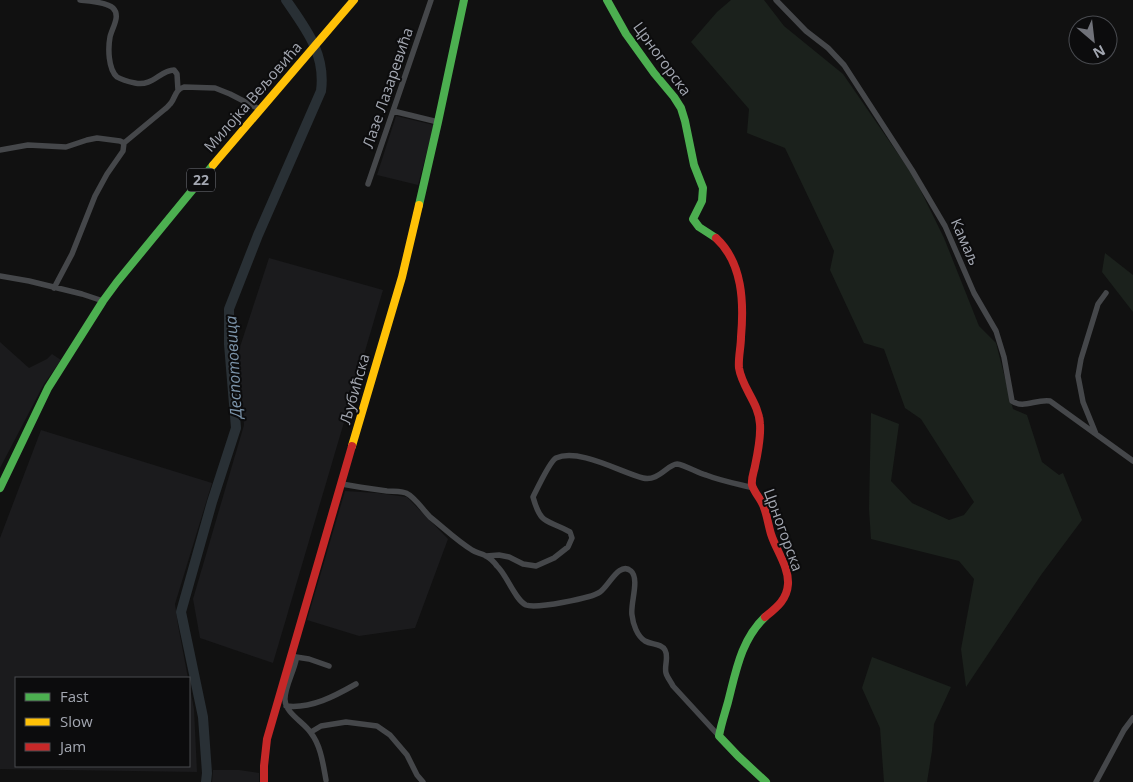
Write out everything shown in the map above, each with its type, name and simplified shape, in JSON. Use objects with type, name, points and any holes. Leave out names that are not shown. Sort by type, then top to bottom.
[{"type":"street","points":[[54,288],[72,254],[95,196],[123,151],[124,143],[165,109],[171,103],[178,90],[177,74],[174,70],[165,72],[148,83],[137,84],[116,76],[111,67],[110,36],[116,12],[109,4],[80,0]]},
{"type":"street","name":"Милојка Вељовића","points":[[0,488],[43,398],[103,301],[210,169],[354,0]]},
{"type":"street","name":"Лазе Лазаревића","points":[[368,184],[431,0]]},
{"type":"street","name":"Љубићска","points":[[264,782],[267,739],[293,656],[402,276],[464,0]]},
{"type":"street","name":"Црногорска","points":[[607,0],[626,34],[681,108],[694,165],[703,188],[702,201],[693,219],[694,223],[700,229],[717,238],[736,268],[741,286],[742,308],[740,373],[753,401],[760,423],[752,482],[766,515],[773,540],[782,558],[787,576],[788,586],[781,605],[762,619],[751,632],[743,647],[736,665],[719,736]]},
{"type":"street","name":"Камаљ","points":[[776,0],[806,31],[828,48],[844,65],[931,202],[945,226],[974,293],[996,331],[1004,358],[1012,401],[1023,405],[1044,400],[1050,401],[1133,461]]},
{"type":"street","points":[[178,90],[184,87],[215,88],[261,110]]},
{"type":"street","points":[[394,111],[438,122]]},
{"type":"street","points":[[0,150],[28,145],[66,147],[97,138],[124,143]]},
{"type":"street","points":[[0,276],[29,281],[103,301]]},
{"type":"street","points":[[1096,434],[1083,402],[1078,376],[1080,359],[1098,304],[1106,293]]},
{"type":"street","points":[[486,556],[499,555],[509,557],[523,564],[536,566],[554,558],[568,547],[572,538],[570,532],[542,518],[536,509],[533,497],[553,459],[561,456],[585,457],[646,479],[656,476],[672,465],[678,464],[707,476],[754,488]]},
{"type":"street","points":[[342,484],[407,494],[452,536],[473,551],[486,556],[498,567],[524,604],[530,606],[572,601],[598,594],[621,568],[630,571],[634,575],[635,584],[631,613],[636,631],[646,642],[660,645],[665,649],[667,655],[666,673],[674,686],[738,756],[766,782]]},
{"type":"street","points":[[293,656],[329,666]]},
{"type":"street","points":[[293,656],[296,660],[284,698],[286,706],[311,732],[318,746],[326,780]]},
{"type":"street","points":[[286,706],[294,707],[330,698],[356,684]]},
{"type":"street","points":[[1096,782],[1124,730],[1133,718]]},
{"type":"street","points":[[311,732],[320,726],[346,722],[376,726],[390,735],[406,755],[423,782]]},
{"type":"shaded area","points":[[731,0],[764,0],[784,26],[843,74],[914,177],[944,238],[979,326],[996,343],[1013,409],[1027,415],[1042,462],[1059,475],[1063,473],[1082,520],[1041,575],[966,687],[961,649],[974,579],[959,561],[871,539],[869,509],[871,413],[899,424],[891,481],[912,503],[949,520],[964,515],[974,502],[921,419],[905,408],[884,349],[864,343],[830,270],[834,251],[785,148],[747,133],[749,109],[691,42],[717,12]]},
{"type":"shaded area","points":[[396,116],[434,125],[418,185],[377,175]]},
{"type":"shaded area","points":[[1105,253],[1133,275],[1133,312],[1102,272]]},
{"type":"shaded area","points":[[269,258],[383,290],[273,663],[200,638],[193,599],[244,425],[238,353]]},
{"type":"shaded area","points":[[0,342],[29,368],[47,359],[52,354],[61,360],[44,384],[0,468]]},
{"type":"shaded area","points":[[41,430],[212,483],[175,604],[188,677],[15,677],[15,767],[190,767],[190,688],[194,709],[197,772],[0,769],[0,538]]},
{"type":"shaded area","points":[[345,491],[407,497],[448,539],[415,628],[359,636],[307,620]]},
{"type":"shaded area","points":[[872,657],[951,687],[934,724],[927,782],[884,782],[880,728],[862,688]]},
{"type":"shaded area","points":[[213,770],[239,770],[259,773],[259,782],[212,782]]},
{"type":"waterway","name":"Деспотовица","points":[[206,782],[203,717],[181,612],[212,502],[236,428],[229,344],[229,309],[258,235],[321,91],[320,65],[313,42],[286,0]]},
{"type":"traffic: fast","points":[[419,205],[464,0]]},
{"type":"traffic: fast","points":[[607,0],[626,34],[681,108],[694,165],[703,188],[702,201],[693,219],[699,227],[716,238]]},
{"type":"traffic: fast","points":[[0,488],[48,388],[103,301],[213,165]]},
{"type":"traffic: fast","points":[[765,617],[750,636],[740,656],[719,736],[766,782]]},
{"type":"traffic: slow","points":[[213,165],[354,0]]},
{"type":"traffic: slow","points":[[352,446],[402,277],[419,205]]},
{"type":"traffic: jam","points":[[716,238],[732,259],[737,271],[742,297],[739,368],[743,382],[757,409],[760,424],[759,445],[752,485],[762,502],[771,534],[788,578],[786,595],[777,607],[765,617]]},
{"type":"traffic: jam","points":[[264,782],[267,739],[352,446]]}]
